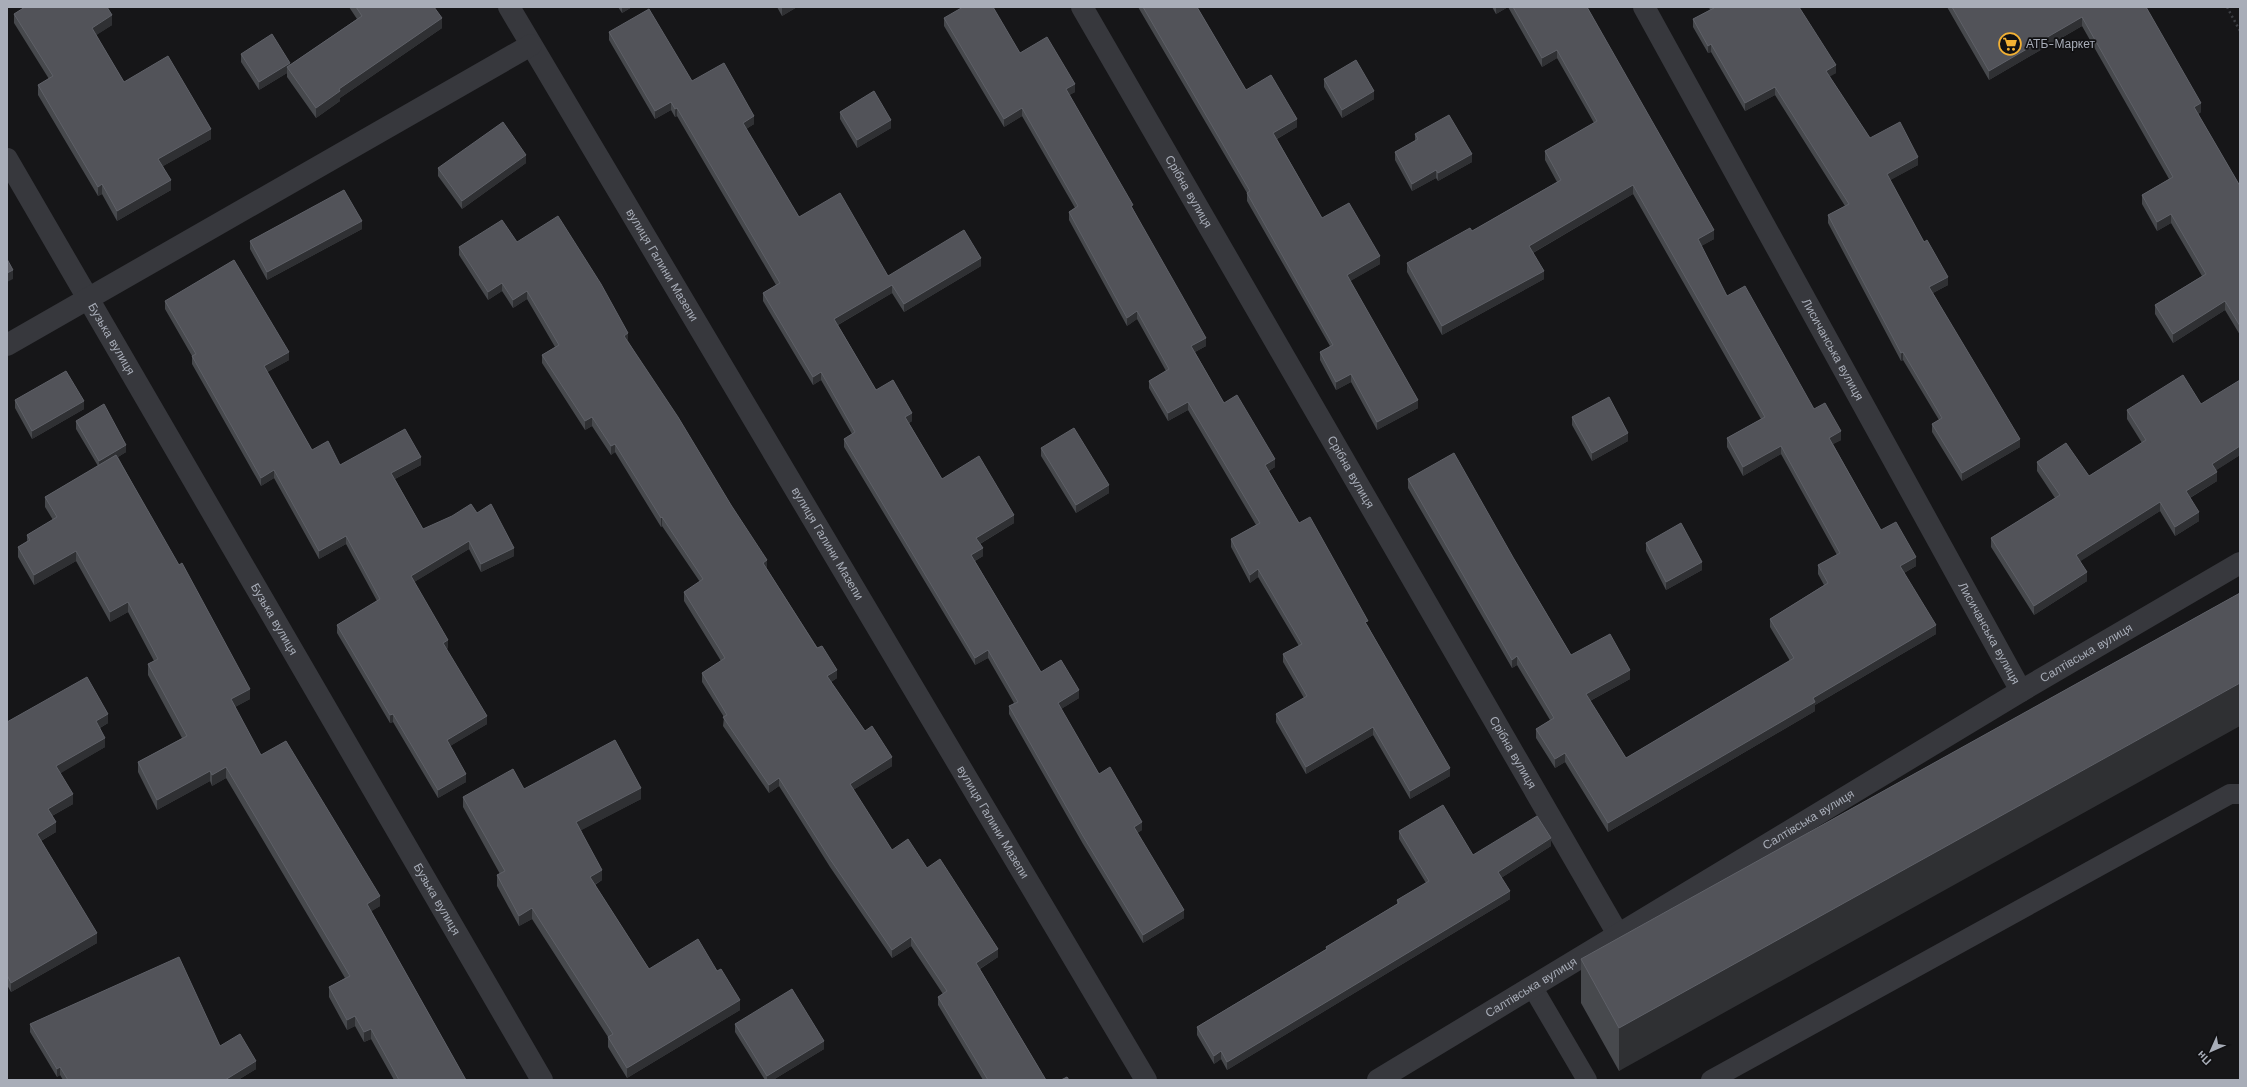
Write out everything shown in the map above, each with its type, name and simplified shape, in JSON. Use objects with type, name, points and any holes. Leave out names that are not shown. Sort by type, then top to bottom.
[{"type":"street","name":"вулиця Галини Мазепи","points":[[510,7],[531,45],[1146,1080]]},
{"type":"street","name":"Срібна вулиця","points":[[1082,7],[1619,936]]},
{"type":"street","name":"Лисичанська вулиця","points":[[1644,7],[2021,691]]},
{"type":"street","points":[[7,345],[531,45]]},
{"type":"street","name":"Бузька вулиця","points":[[7,159],[542,1080]]},
{"type":"street","name":"Салтівська вулиця","points":[[1378,1080],[1619,936],[2021,691],[2240,562]]},
{"type":"lane","points":[[1711,1080],[2230,794],[2240,794]]},
{"type":"lane","points":[[1533,988],[1587,1080]]},
{"type":"path","points":[[2227,7],[2240,32]]},
{"type":"building","points":[[25,7],[107,7],[112,15],[92,28],[124,82],[168,56],[211,129],[158,159],[171,180],[117,211],[102,184],[98,187],[38,85],[53,76],[14,14]]},
{"type":"building","points":[[356,7],[434,7],[442,18],[339,89],[340,91],[316,108],[287,67],[362,16]]},
{"type":"building","points":[[963,7],[993,7],[1020,53],[1047,37],[1075,84],[1066,89],[1133,205],[1131,206],[1206,338],[1191,346],[1224,403],[1237,395],[1275,459],[1265,465],[1299,523],[1310,517],[1368,621],[1365,622],[1450,768],[1410,791],[1373,727],[1306,767],[1276,714],[1307,696],[1283,654],[1302,644],[1258,569],[1250,575],[1231,539],[1260,523],[1188,402],[1168,413],[1149,381],[1169,369],[1137,311],[1127,318],[1069,212],[1078,206],[1022,108],[1004,119],[944,18]]},
{"type":"building","points":[[1143,7],[1197,7],[1246,90],[1271,75],[1297,119],[1273,133],[1322,218],[1349,203],[1380,256],[1347,275],[1418,400],[1377,422],[1351,374],[1336,382],[1320,352],[1333,345],[1247,193],[1250,191]]},
{"type":"building","points":[[1513,7],[1587,7],[1714,230],[1698,239],[1727,296],[1745,286],[1814,409],[1825,403],[1841,431],[1829,438],[1881,530],[1896,522],[1916,557],[1900,566],[1936,625],[1813,698],[1815,702],[1608,823],[1565,753],[1555,759],[1536,729],[1554,718],[1517,656],[1512,660],[1408,479],[1454,453],[1514,559],[1571,655],[1610,634],[1630,670],[1586,694],[1626,758],[1794,658],[1770,619],[1828,583],[1818,565],[1840,553],[1781,446],[1743,467],[1727,438],[1765,417],[1633,185],[1529,246],[1544,271],[1442,326],[1407,263],[1470,228],[1472,231],[1561,180],[1545,151],[1597,121],[1557,50],[1542,58]]},
{"type":"building","points":[[1713,7],[1799,7],[1836,65],[1826,71],[1870,138],[1900,122],[1918,157],[1887,174],[1924,242],[1927,240],[1948,277],[1929,287],[2020,439],[1962,473],[1932,424],[1942,418],[1903,352],[1901,353],[1828,215],[1849,204],[1775,87],[1745,103],[1711,44],[1708,46],[1693,19],[1714,8]]},
{"type":"building","points":[[1952,7],[2146,7],[2201,103],[2194,107],[2240,186],[2240,326],[2225,301],[2173,334],[2155,305],[2206,274],[2171,214],[2157,222],[2142,195],[2173,177],[2082,17],[1989,71]]},
{"type":"building","points":[[649,9],[692,81],[724,63],[754,116],[743,123],[799,217],[840,193],[888,276],[964,230],[981,258],[904,304],[892,285],[834,319],[876,390],[893,380],[912,413],[905,417],[942,479],[979,456],[1014,515],[976,538],[983,548],[971,555],[1041,672],[1061,660],[1079,690],[1058,703],[1099,774],[1110,767],[1142,822],[1134,827],[1184,910],[1143,935],[1083,836],[1009,706],[1018,702],[988,650],[975,658],[844,439],[855,432],[821,372],[813,377],[763,293],[780,283],[677,108],[675,109],[671,102],[655,111],[609,32]]},
{"type":"building","points":[[272,34],[290,63],[259,82],[241,54]]},
{"type":"building","points":[[1356,60],[1374,91],[1342,110],[1324,79]]},
{"type":"building","points":[[874,91],[891,120],[857,140],[840,112]]},
{"type":"building","points":[[1449,115],[1472,154],[1438,173],[1436,170],[1412,184],[1395,152],[1418,139],[1415,134]]},
{"type":"building","points":[[503,122],[526,155],[462,201],[438,168]]},
{"type":"building","points":[[344,190],[362,221],[267,272],[250,241]]},
{"type":"building","points":[[558,216],[601,284],[628,333],[624,336],[678,417],[731,505],[767,560],[763,563],[817,648],[822,646],[837,670],[827,676],[865,731],[872,726],[892,757],[850,784],[892,850],[908,839],[927,868],[940,859],[998,949],[976,963],[1046,1080],[988,1080],[938,997],[947,991],[911,937],[892,950],[830,859],[779,778],[769,785],[723,717],[727,715],[702,673],[725,658],[684,592],[703,579],[662,517],[661,518],[615,444],[611,446],[592,417],[585,421],[542,355],[559,345],[527,291],[513,300],[502,283],[488,292],[459,247],[502,220],[517,242]]},
{"type":"building","points":[[7,259],[13,270],[7,273]]},
{"type":"building","points":[[234,260],[289,352],[264,366],[312,450],[328,441],[340,465],[405,429],[421,457],[391,473],[423,529],[452,516],[471,504],[477,513],[491,504],[514,548],[481,564],[469,541],[411,576],[448,640],[443,643],[487,716],[447,740],[466,774],[438,790],[393,714],[390,715],[337,625],[380,599],[346,536],[319,551],[274,470],[261,478],[192,356],[196,354],[165,301]]},
{"type":"building","points":[[66,371],[84,401],[32,431],[15,400]]},
{"type":"building","points":[[2183,375],[2201,404],[2240,380],[2240,446],[2212,464],[2217,472],[2186,491],[2199,512],[2175,527],[2160,502],[2076,555],[2087,572],[2034,606],[1991,538],[2060,495],[2037,462],[2066,443],[2089,476],[2146,440],[2127,410]]},
{"type":"building","points":[[1609,397],[1628,433],[1592,453],[1572,417]]},
{"type":"building","points":[[104,404],[126,445],[99,461],[76,421]]},
{"type":"building","points":[[1074,428],[1109,485],[1076,505],[1041,448]]},
{"type":"building","points":[[116,455],[179,565],[182,563],[250,689],[231,699],[261,755],[286,741],[380,896],[367,904],[466,1080],[399,1080],[371,1029],[364,1032],[355,1016],[347,1020],[329,987],[350,976],[226,767],[212,775],[210,771],[157,800],[138,762],[187,736],[148,664],[158,659],[128,602],[110,612],[76,551],[34,575],[18,547],[30,540],[27,535],[57,517],[45,497]]},
{"type":"building","points":[[1681,523],[1702,562],[1666,582],[1646,543]]},
{"type":"building","points":[[2240,593],[2240,683],[1619,1028],[1581,959]]},
{"type":"building","points":[[87,677],[108,714],[96,721],[105,738],[56,766],[73,794],[48,809],[56,822],[37,834],[97,933],[11,983],[7,975],[7,722]]},
{"type":"building","points":[[615,740],[641,788],[576,822],[602,870],[590,877],[649,969],[698,939],[717,971],[721,969],[740,1000],[627,1068],[608,1037],[613,1034],[532,908],[519,916],[497,875],[505,871],[463,797],[513,769],[524,789]]},
{"type":"building","points":[[1443,805],[1473,855],[1537,816],[1551,838],[1498,872],[1510,891],[1227,1062],[1221,1051],[1214,1056],[1197,1027],[1327,949],[1326,947],[1399,903],[1397,900],[1429,881],[1399,831]]},
{"type":"building","points":[[179,957],[220,1046],[240,1034],[256,1061],[225,1080],[68,1080],[60,1067],[57,1069],[30,1024]]},
{"type":"building","points":[[792,989],[824,1041],[767,1076],[735,1024]]},
{"type":"building","points":[[1067,1077],[1069,1080],[1061,1080]]},
{"type":"place","name":"АТБ-Маркет","points":[[2010,44]]}]
